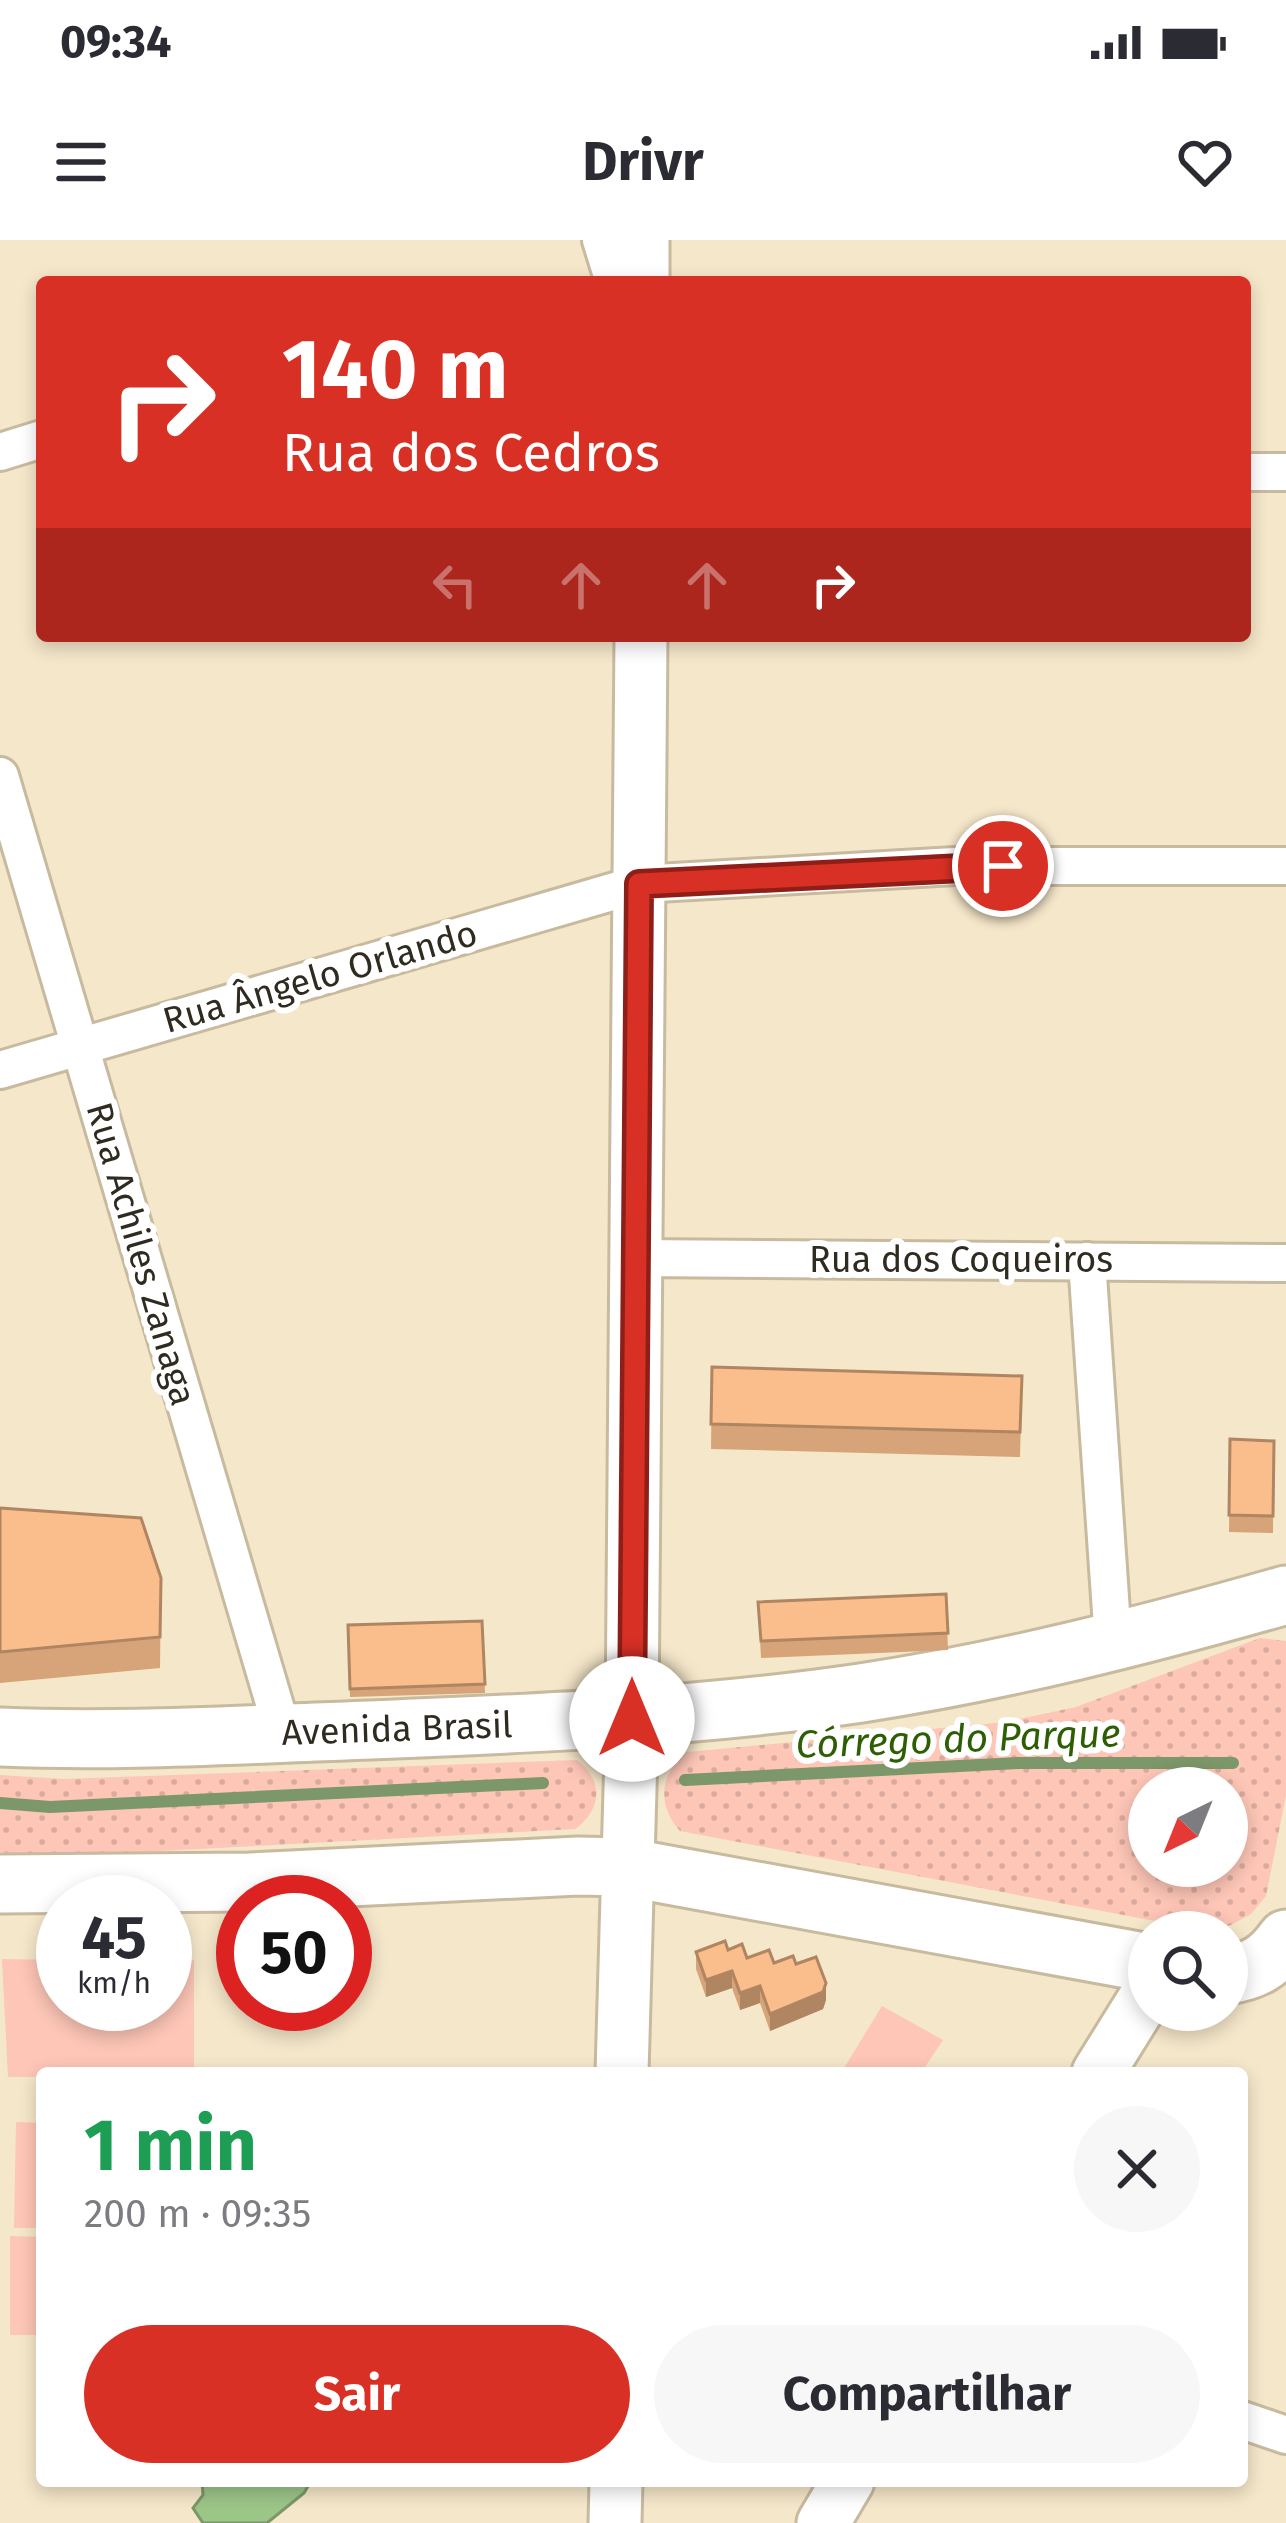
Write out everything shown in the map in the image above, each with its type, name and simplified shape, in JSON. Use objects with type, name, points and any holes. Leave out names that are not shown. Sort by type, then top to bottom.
[{"type":"main road","points":[[622,2067],[632,1719],[641,642]]},
{"type":"main road","name":"Avenida Brasil","points":[[0,1737],[111,1742],[632,1719],[862,1693],[1028,1662],[1283,1598]]},
{"type":"main road","points":[[0,1884],[250,1882],[625,1867],[1128,1959]]},
{"type":"main road","points":[[1248,1972],[1275,1956],[1286,1940]]},
{"type":"main road","points":[[1248,1980],[1286,1986]]},
{"type":"main road","points":[[1102,2067],[1128,2025]]},
{"type":"main road","points":[[615,2523],[616,2487]]},
{"type":"main road","points":[[823,2523],[844,2487]]},
{"type":"street","points":[[601,240],[633,273]]},
{"type":"street","points":[[0,452],[36,442]]},
{"type":"street","points":[[1251,472],[1286,472]]},
{"type":"street","name":"Rua Achiles Zanaga","points":[[0,776],[283,1733]]},
{"type":"street","name":"Rua Ângelo Orlando","points":[[0,1070],[639,884],[956,866],[1286,866]]},
{"type":"street","name":"Rua dos Coqueiros","points":[[636,1258],[1286,1263]]},
{"type":"street","points":[[1087,1261],[1113,1641]]},
{"type":"street","points":[[1248,2422],[1286,2435]]},
{"type":"shaded area","points":[[1260,1638],[1286,1641],[1286,1795],[1266,1896],[1248,1916],[1248,1911],[1128,1911],[1128,1916],[680,1831],[667,1811],[666,1780],[687,1752],[1006,1722],[1076,1707]]},
{"type":"shaded area","points":[[577,1760],[592,1777],[596,1795],[590,1813],[575,1829],[46,1857],[0,1852],[0,1775],[64,1779]]},
{"type":"shaded area","points":[[2,1959],[36,1960],[36,2031],[192,2031],[194,1960],[194,2067],[36,2067],[36,2077],[8,2077]]},
{"type":"shaded area","points":[[882,2006],[943,2040],[925,2067],[845,2067]]},
{"type":"shaded area","points":[[16,2122],[36,2123],[36,2228],[14,2228]]},
{"type":"shaded area","points":[[10,2236],[36,2237],[36,2335],[10,2335]]},
{"type":"shaded area","points":[[202,2487],[308,2487],[267,2523],[203,2523],[193,2508],[203,2495]]},
{"type":"building","points":[[712,1367],[1022,1376],[1020,1432],[711,1424]]},
{"type":"building","points":[[1230,1439],[1274,1441],[1273,1516],[1229,1515]]},
{"type":"building","points":[[0,1508],[141,1518],[161,1578],[160,1637],[0,1652]]},
{"type":"building","points":[[946,1594],[948,1633],[761,1641],[758,1602]]},
{"type":"building","points":[[482,1621],[485,1684],[350,1689],[348,1625]]},
{"type":"building","points":[[725,1941],[728,1950],[742,1944],[747,1958],[769,1950],[774,1963],[793,1956],[796,1964],[816,1957],[826,1983],[823,1992],[770,2014],[760,1986],[740,1993],[732,1971],[706,1980],[696,1952]]},
{"type":"waterway","name":"Córrego do Parque","points":[[685,1780],[1019,1763],[1233,1763]]},
{"type":"waterway","name":"Córrego do Parque","points":[[0,1803],[50,1807],[543,1783]]},
{"type":"route","points":[[632,1719],[639,884],[1003,866]]}]
